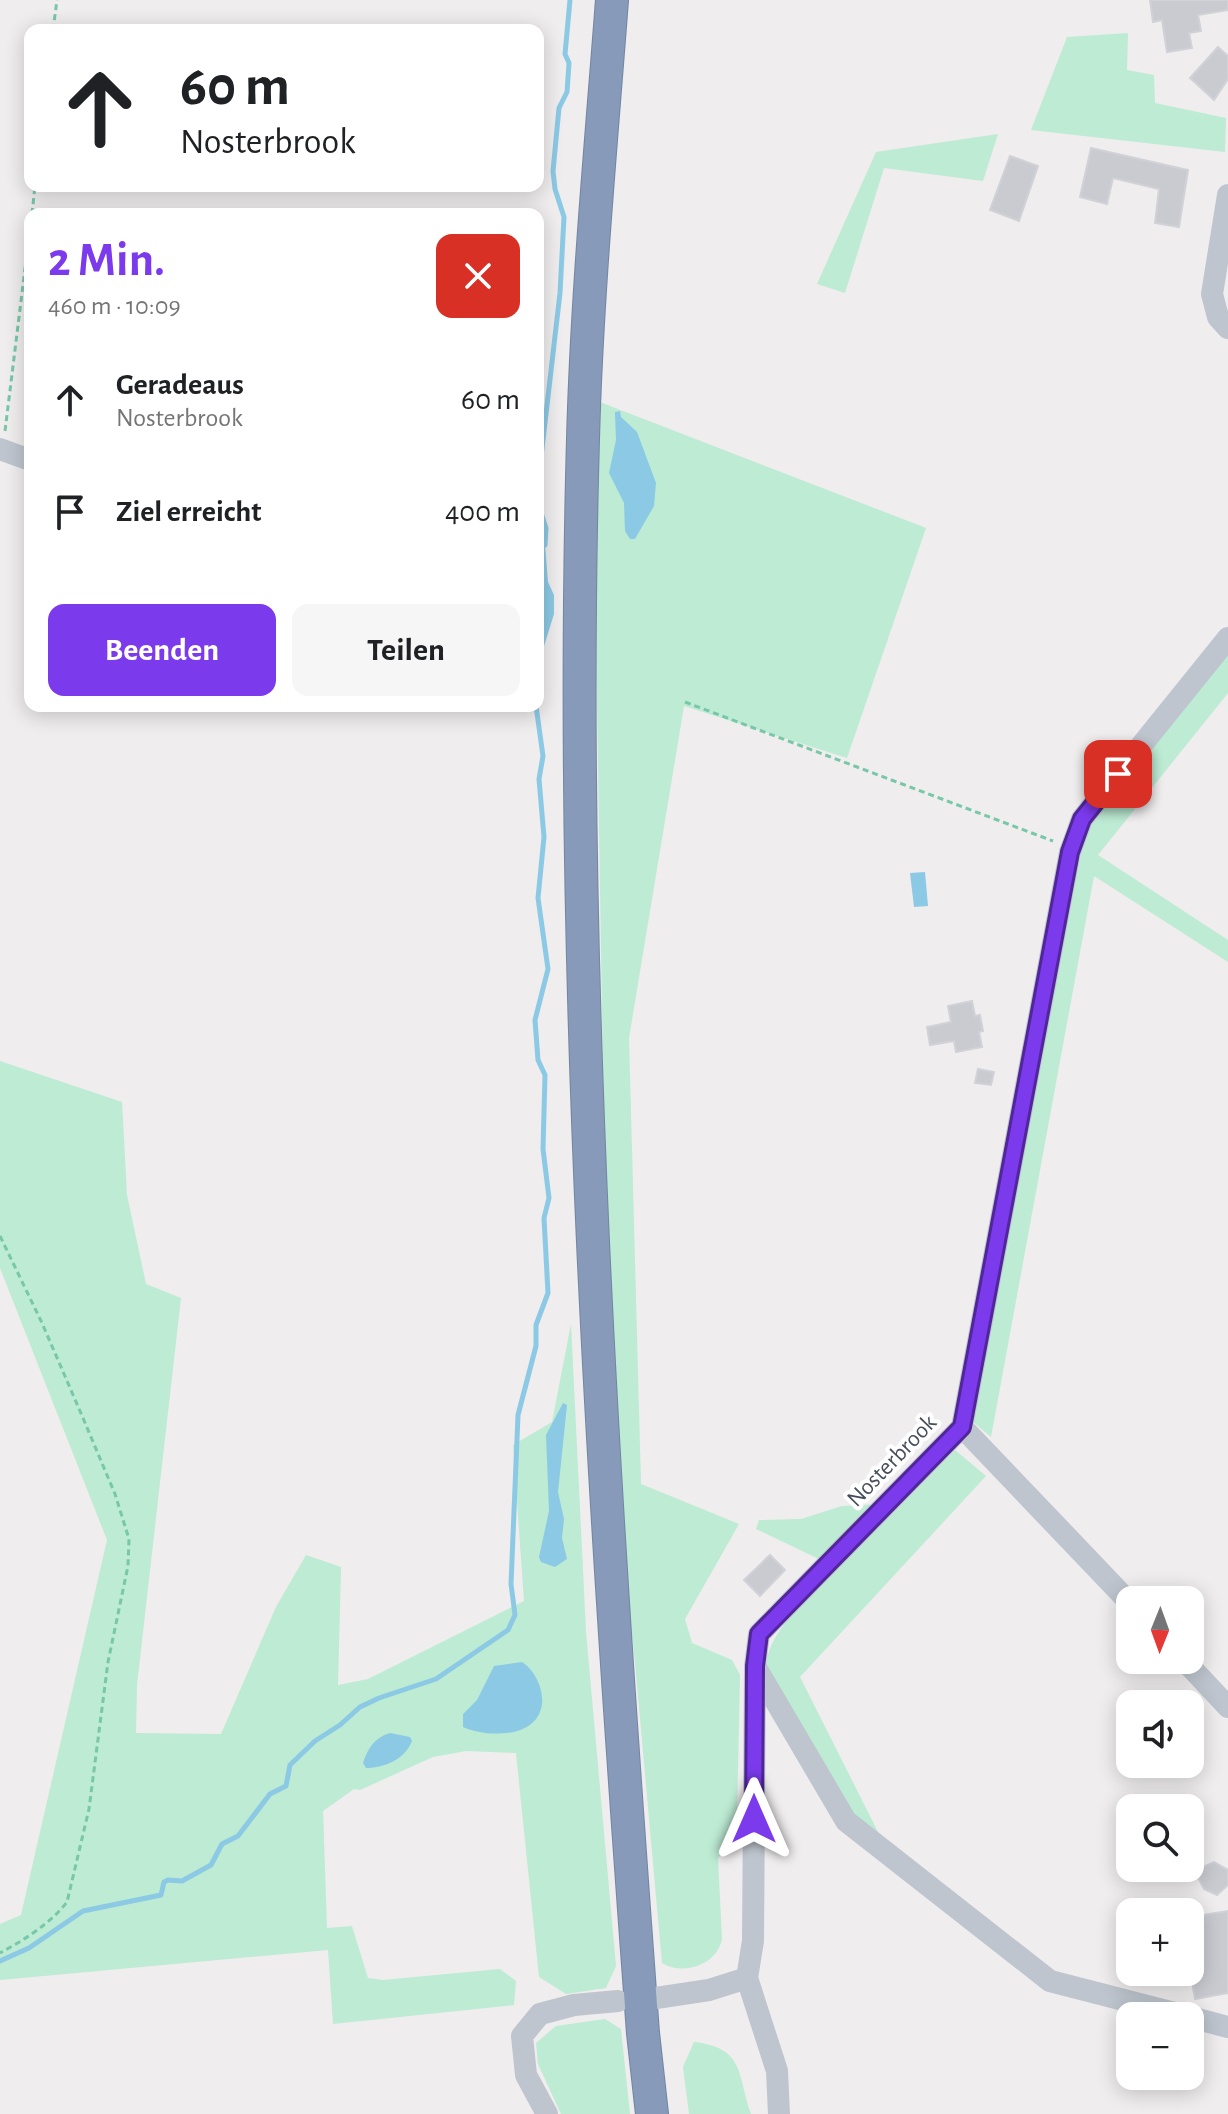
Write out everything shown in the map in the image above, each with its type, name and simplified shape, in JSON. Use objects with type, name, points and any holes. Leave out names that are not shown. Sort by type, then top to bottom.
[{"type":"highway","points":[[612,0],[590,282],[583,436],[579,664],[581,934],[604,1490],[652,2114]]},
{"type":"street","points":[[1228,195],[1212,294],[1218,317],[1228,328]]},
{"type":"street","points":[[1,449],[24,458]]},
{"type":"street","name":"Nosterbrook","points":[[747,1978],[753,1941],[755,1666],[759,1634],[962,1427],[1072,847],[1082,819],[1228,638]]},
{"type":"street","points":[[962,1427],[1116,1588]]},
{"type":"street","points":[[755,1666],[846,1821],[1050,1981],[1133,2002]]},
{"type":"street","points":[[1197,1674],[1228,1707]]},
{"type":"street","points":[[656,1998],[709,1990],[747,1978],[777,2071],[779,2114]]},
{"type":"street","points":[[547,2114],[526,2075],[522,2036],[540,2014],[574,2005],[618,2001]]},
{"type":"street","points":[[1204,2020],[1228,2027]]},
{"type":"path","points":[[54,24],[57,0]]},
{"type":"path","points":[[1,449],[8,418],[24,280]]},
{"type":"path","points":[[685,702],[1072,847]]},
{"type":"path","points":[[0,1236],[80,1411],[115,1494],[129,1539],[128,1566],[108,1662],[89,1809],[67,1902],[59,1913],[0,1953]]},
{"type":"green space","points":[[1128,33],[1127,70],[1154,75],[1155,103],[1226,118],[1225,152],[1031,130],[1067,37]]},
{"type":"green space","points":[[998,134],[983,181],[884,168],[845,293],[817,284],[876,152]]},
{"type":"green space","points":[[592,399],[926,528],[847,758],[684,706],[629,1038],[641,1484],[739,1524],[685,1619],[692,1643],[732,1660],[740,1675],[737,1814],[734,1832],[718,1859],[722,1939],[713,1956],[689,1968],[670,1967],[662,1963],[615,1472],[606,1255]]},
{"type":"green space","points":[[1228,652],[1228,693],[1098,855],[1228,940],[1228,962],[1094,876],[991,1437],[972,1421],[1086,827]]},
{"type":"green space","points":[[0,1061],[122,1102],[127,1195],[146,1284],[181,1298],[137,1685],[136,1733],[221,1734],[276,1607],[306,1555],[341,1567],[338,1685],[368,1679],[524,1601],[513,1445],[552,1422],[571,1324],[586,1632],[616,1966],[606,1988],[566,1994],[539,1977],[516,1753],[466,1751],[433,1757],[360,1790],[354,1789],[323,1811],[327,1928],[352,1926],[368,1978],[383,1980],[500,1969],[516,1981],[514,2005],[333,2024],[328,1950],[0,1980],[0,1924],[21,1915],[107,1540],[0,1268]]},
{"type":"green space","points":[[955,1450],[986,1476],[800,1677],[879,1834],[856,1820],[765,1678],[767,1660],[775,1638],[790,1617]]},
{"type":"green space","points":[[880,1504],[823,1561],[756,1529],[759,1520],[801,1519],[842,1506]]},
{"type":"green space","points":[[605,2019],[621,2029],[630,2114],[561,2114],[538,2064],[536,2043],[556,2026]]},
{"type":"green space","points":[[694,2042],[711,2045],[731,2057],[740,2075],[751,2114],[689,2114],[683,2067]]},
{"type":"water","points":[[620,411],[621,417],[637,432],[656,483],[654,506],[635,539],[630,539],[625,531],[624,503],[609,473],[616,440],[615,412]]},
{"type":"water","points":[[544,532],[548,582],[554,595],[554,614],[544,646]]},
{"type":"water","points":[[925,872],[928,906],[914,907],[910,873]]},
{"type":"water","points":[[563,1403],[567,1405],[558,1492],[567,1559],[555,1567],[541,1562],[539,1557],[549,1511],[546,1435]]},
{"type":"water","points":[[522,1662],[533,1673],[542,1696],[536,1719],[521,1730],[501,1734],[463,1727],[463,1714],[477,1700],[494,1666]]},
{"type":"water","points":[[390,1733],[410,1737],[412,1741],[405,1753],[394,1761],[366,1768],[363,1763],[370,1748]]},
{"type":"building","points":[[1150,0],[1228,0],[1228,10],[1198,15],[1201,31],[1189,33],[1192,48],[1167,52],[1162,20],[1153,22]]},
{"type":"building","points":[[1218,47],[1228,56],[1228,79],[1214,100],[1190,78]]},
{"type":"building","points":[[1091,148],[1188,170],[1179,227],[1155,223],[1159,189],[1113,178],[1107,204],[1080,197]]},
{"type":"building","points":[[1010,156],[1038,166],[1019,221],[990,210]]},
{"type":"building","points":[[972,1001],[975,1016],[980,1015],[982,1047],[956,1052],[954,1041],[930,1045],[927,1027],[951,1022],[948,1006]]},
{"type":"building","points":[[978,1069],[994,1072],[991,1085],[975,1083]]},
{"type":"building","points":[[770,1555],[785,1570],[760,1596],[744,1580]]},
{"type":"building","points":[[1214,1862],[1228,1870],[1228,1885],[1217,1895],[1204,1889],[1200,1882],[1204,1882],[1204,1867]]},
{"type":"building","points":[[1228,1911],[1228,1993],[1195,1999],[1193,1986],[1204,1986],[1204,1915]]},
{"type":"waterway","points":[[544,431],[560,293],[564,217],[553,171],[559,108],[567,92],[569,63],[565,54],[570,0]]},
{"type":"waterway","points":[[544,522],[545,545]]},
{"type":"waterway","points":[[0,1961],[29,1948],[83,1911],[161,1895],[164,1882],[182,1881],[211,1865],[222,1844],[238,1836],[270,1794],[286,1786],[290,1765],[315,1741],[360,1707],[436,1679],[508,1630],[515,1615],[511,1584],[518,1415],[536,1346],[536,1325],[548,1293],[544,1218],[549,1198],[543,1149],[545,1075],[538,1060],[535,1020],[548,969],[538,898],[544,837],[539,779],[543,756],[537,712]]},
{"type":"route","points":[[754,1819],[755,1666],[759,1634],[962,1427],[1070,852],[1082,819],[1118,774]]}]
